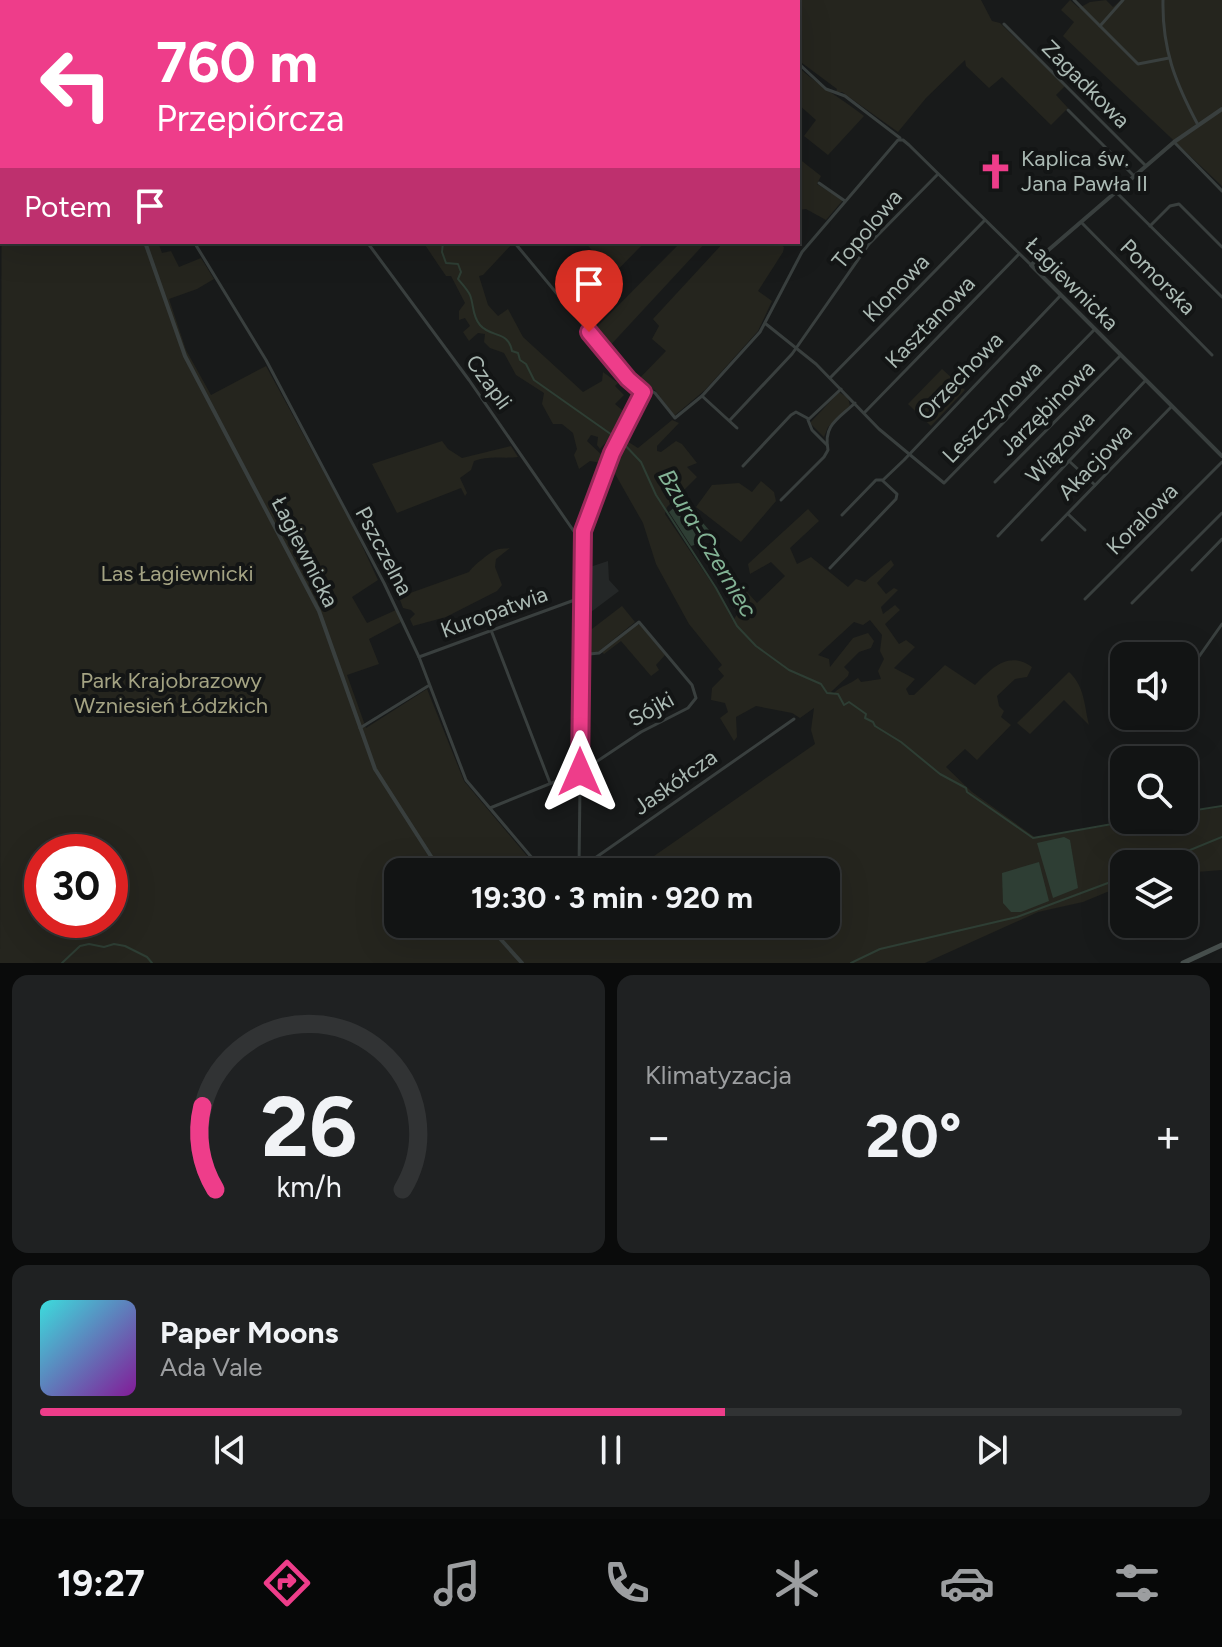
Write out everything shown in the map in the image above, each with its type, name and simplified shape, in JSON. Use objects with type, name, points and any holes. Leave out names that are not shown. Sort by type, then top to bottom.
[{"type":"main road","points":[[1183,963],[1222,945]]},
{"type":"street","points":[[1074,0],[1138,64],[1169,58]]},
{"type":"street","points":[[1100,26],[1123,0]]},
{"type":"street","points":[[1163,0],[1162,22],[1169,58],[1177,84],[1198,125]]},
{"type":"street","name":"Zagadkowa","points":[[1004,24],[1146,166]]},
{"type":"street","name":"Łagiewnicka","points":[[800,65],[826,89],[845,96],[938,174],[1222,457]]},
{"type":"street","points":[[1031,265],[1174,142],[1222,109]]},
{"type":"street","points":[[1068,110],[1134,176]]},
{"type":"street","points":[[577,858],[583,529],[616,444],[643,392],[648,389],[677,418],[702,396],[766,324],[802,252],[899,139]]},
{"type":"street","points":[[1174,142],[1222,191]]},
{"type":"street","name":"Topolowa","points":[[730,420],[797,348],[863,251],[938,174]]},
{"type":"street","points":[[819,183],[845,201]]},
{"type":"street","points":[[1116,192],[1222,297]]},
{"type":"street","points":[[1150,226],[1170,206],[1179,204],[1222,247]]},
{"type":"street","name":"Klonowa","points":[[830,378],[985,221]]},
{"type":"street","name":"Pomorska","points":[[1081,222],[1212,355]]},
{"type":"street","name":"Łagiewnicka","points":[[146,244],[185,356],[319,611],[381,780],[432,858]]},
{"type":"street","name":"Pszczelna","points":[[195,244],[266,360],[384,583],[419,657],[466,780],[532,858]]},
{"type":"street","name":"Czapli","points":[[368,244],[469,380],[582,543]]},
{"type":"street","points":[[516,244],[643,392]]},
{"type":"street","name":"Kasztanowa","points":[[864,413],[1019,254]]},
{"type":"street","name":"Orzechowa","points":[[842,515],[876,480],[883,480],[1061,295]]},
{"type":"street","points":[[766,324],[797,348],[886,435],[909,453]]},
{"type":"street","name":"Leszczynowa","points":[[909,453],[942,482],[947,482],[1095,329]]},
{"type":"street","name":"Jarzębinowa","points":[[995,482],[1121,355]]},
{"type":"street","name":"Wiązowa","points":[[998,536],[1146,380]]},
{"type":"street","points":[[808,420],[841,389]]},
{"type":"street","points":[[702,396],[737,428]]},
{"type":"street","points":[[781,500],[824,457],[828,450],[828,429],[855,403]]},
{"type":"street","name":"Akacjowa","points":[[1042,540],[1172,406]]},
{"type":"street","points":[[743,466],[796,412],[808,420],[812,430],[827,445]]},
{"type":"street","name":"Koralowa","points":[[1085,599],[1222,457]]},
{"type":"street","points":[[1069,461],[1095,485]]},
{"type":"street","points":[[830,568],[896,499],[897,494],[883,480]]},
{"type":"street","points":[[1132,603],[1222,513]]},
{"type":"street","points":[[1068,514],[1085,530]]},
{"type":"street","points":[[575,531],[583,529]]},
{"type":"street","points":[[1192,570],[1222,539]]},
{"type":"street","name":"Kuropatwia","points":[[419,657],[581,598]]},
{"type":"street","name":"Sójki","points":[[490,808],[580,772],[646,729],[688,708],[696,698],[692,685],[638,622],[599,653],[580,655]]},
{"type":"street","points":[[1198,658],[1222,624]]},
{"type":"street","points":[[490,629],[550,783]]},
{"type":"street","points":[[360,729],[428,686]]},
{"type":"street","name":"Jaskółcza","points":[[596,858],[794,719]]},
{"type":"street","points":[[500,938],[522,963]]},
{"type":"shaded area","points":[[678,504],[696,515],[709,530],[698,544],[691,546],[669,512]]},
{"type":"shaded area","points":[[608,561],[609,580],[619,591],[583,618],[584,569]]},
{"type":"shaded area","points":[[1064,837],[1070,840],[1078,888],[1053,898],[1037,843]]},
{"type":"shaded area","points":[[1039,862],[1049,901],[1021,912],[1011,912],[1003,903],[1002,873]]},
{"type":"green space","points":[[800,0],[981,0],[992,21],[1000,23],[1065,86],[1056,95],[1068,108],[1051,125],[1002,77],[989,88],[966,66],[965,60],[926,98],[898,132],[842,92],[836,92],[837,89],[800,61]]},
{"type":"green space","points":[[1070,0],[1079,8],[1090,2],[1106,0],[1113,7],[1121,0],[1222,0],[1222,186],[1063,36],[1074,22],[1061,10]]},
{"type":"green space","points":[[800,69],[864,116],[828,155],[804,136],[816,120],[800,106]]},
{"type":"green space","points":[[800,160],[821,176],[817,184],[843,200],[826,220],[806,209],[800,210]]},
{"type":"green space","name":"Las Łagiewnicki","points":[[2,244],[159,244],[162,253],[171,251],[179,267],[201,258],[214,279],[169,299],[186,350],[211,395],[266,366],[352,524],[378,580],[352,597],[367,623],[396,610],[401,622],[369,639],[379,664],[347,675],[366,728],[427,689],[464,781],[529,858],[384,858],[384,938],[840,938],[840,858],[651,858],[815,744],[811,730],[814,708],[800,718],[792,713],[756,706],[736,717],[737,737],[734,741],[720,718],[728,712],[725,703],[711,700],[712,688],[724,676],[718,669],[722,665],[689,624],[656,564],[643,523],[610,465],[622,438],[638,448],[672,420],[679,423],[657,446],[657,451],[661,452],[676,441],[682,444],[697,463],[687,467],[697,477],[667,507],[665,514],[719,594],[733,621],[737,614],[719,580],[727,578],[733,586],[740,584],[757,603],[785,576],[771,562],[750,574],[748,564],[808,509],[819,521],[790,548],[797,564],[811,557],[848,587],[856,579],[865,582],[891,560],[894,565],[877,583],[886,594],[894,588],[898,590],[881,607],[883,614],[895,605],[900,610],[885,624],[899,644],[906,640],[915,647],[894,668],[915,679],[906,689],[909,695],[914,695],[945,665],[975,685],[1001,663],[1015,660],[1032,667],[1027,677],[1015,679],[997,696],[999,706],[1004,711],[1001,717],[1011,725],[977,760],[965,749],[946,767],[972,792],[1036,838],[1110,825],[1110,834],[1198,834],[1198,811],[1222,807],[1222,870],[1198,872],[1198,850],[1110,850],[1110,891],[1083,902],[1038,912],[925,963],[0,963]],"holes":[[[870,620],[882,635],[880,651],[884,659],[878,671],[881,679],[861,682],[858,678],[831,692],[848,676],[849,672],[844,667],[859,652],[871,648],[874,641],[868,633],[853,638],[830,667],[829,659],[818,655],[854,622],[863,625]]]},
{"type":"green space","points":[[424,244],[512,244],[479,276],[488,305],[498,316],[508,309],[523,337],[583,392],[602,381],[603,372],[618,383],[615,386],[624,395],[615,404],[629,416],[608,451],[608,440],[600,449],[598,437],[591,435],[587,441],[605,458],[601,463],[590,461],[579,469],[574,455],[577,449],[573,433],[562,424],[553,424],[542,404],[544,393],[516,375],[504,353],[484,342],[485,334],[478,333],[469,341],[463,332],[470,326],[465,318],[459,320],[459,311],[465,303],[451,276],[446,276]]},
{"type":"green space","points":[[587,244],[643,244],[576,312],[558,291],[595,254]]},
{"type":"green space","points":[[679,244],[704,244],[606,350],[592,332]]},
{"type":"green space","points":[[722,244],[780,244],[784,247],[758,291],[772,301],[758,331],[705,390],[674,416],[655,390],[642,389],[635,383],[666,351],[652,339],[659,326],[653,319]]},
{"type":"green space","points":[[942,369],[965,390],[931,426],[908,404]]},
{"type":"green space","points":[[839,392],[848,398],[850,406],[828,427],[824,437],[810,423]]},
{"type":"green space","points":[[442,441],[462,458],[511,446],[518,457],[474,461],[471,470],[460,478],[467,493],[465,496],[461,488],[397,513],[372,464]]},
{"type":"green space","points":[[761,481],[774,492],[776,501],[741,542],[696,507],[712,485],[739,483],[752,492]]},
{"type":"green space","points":[[510,548],[496,559],[495,567],[502,585],[497,591],[446,617],[413,626],[410,619],[415,614],[403,608],[399,597],[469,572],[493,551]]},
{"type":"green space","points":[[622,606],[635,622],[598,652],[588,654],[584,650],[584,635]]},
{"type":"green space","points":[[640,625],[665,655],[656,665],[659,670],[651,676],[621,641],[604,654],[602,652]]},
{"type":"green space","points":[[1069,672],[1081,690],[1089,725],[1064,700],[1030,734],[1017,723]]},
{"type":"waterway","name":"Bzura-Czerniec","points":[[443,244],[446,263],[458,264],[461,272],[458,279],[470,295],[477,322],[484,329],[507,340],[534,380],[622,442],[641,462],[656,495],[737,626],[756,646],[789,670],[821,684],[827,693],[838,694],[844,705],[849,702],[866,714],[865,718],[875,726],[1033,838],[1110,824]]},
{"type":"waterway","name":"Bzura-Czerniec","points":[[1198,810],[1222,806]]},
{"type":"waterway","points":[[1190,850],[1222,837]]},
{"type":"waterway","points":[[851,963],[880,949],[1017,917],[1110,882]]},
{"type":"waterway","points":[[62,963],[80,946],[89,944],[125,946],[147,957],[152,963]]},
{"type":"place","name":"Kaplica św. Jana Pawła II","points":[[995,171]]},
{"type":"route","points":[[580,772],[583,531],[612,453],[643,392],[628,379],[589,332]]},
{"type":"park label","name":"Park Krajobrazowy Wzniesień Łódzkich","points":[[171,692]]}]
